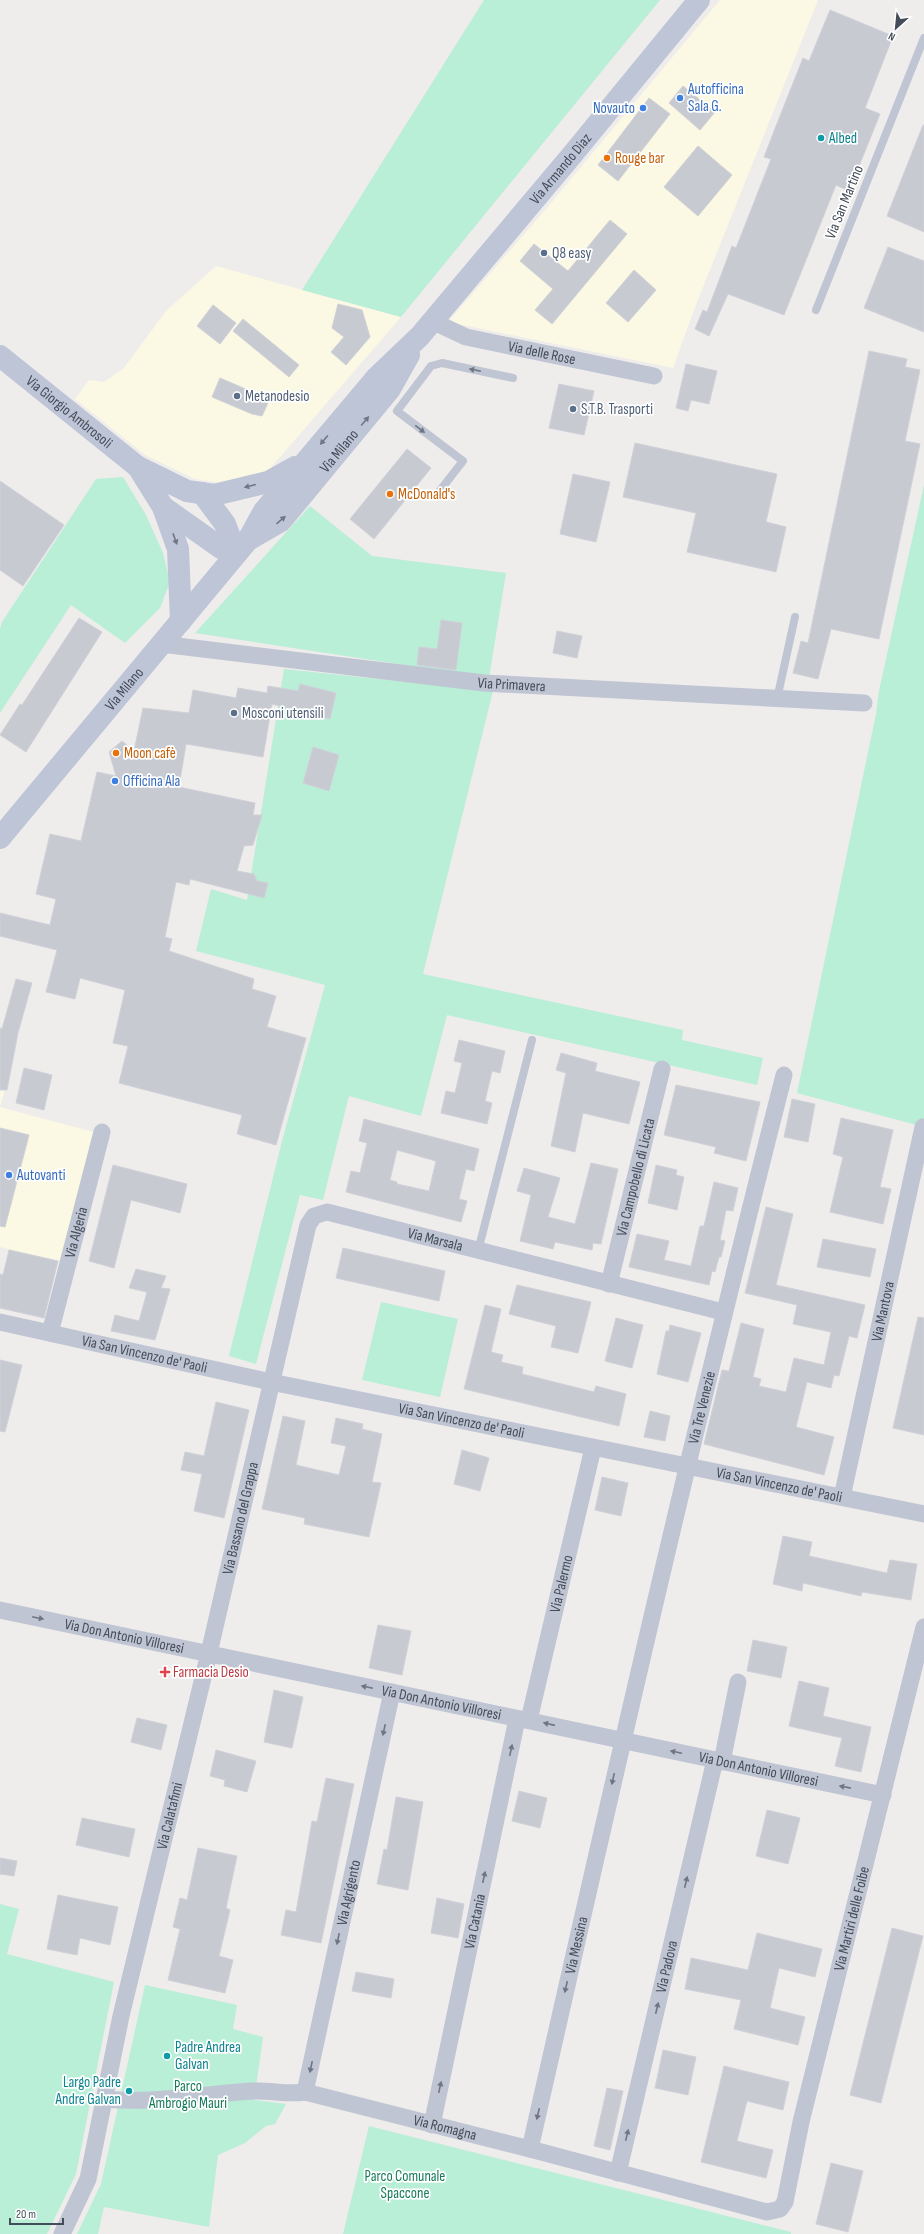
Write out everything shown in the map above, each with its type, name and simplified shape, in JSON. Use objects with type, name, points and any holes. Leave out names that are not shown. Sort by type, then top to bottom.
[{"type":"main road","name":"Via Armando Diaz","points":[[383,384],[426,328],[572,155],[699,0]]},
{"type":"main road","name":"Via Giorgio Ambrosoli","points":[[0,356],[138,467],[188,491],[214,495],[268,482],[281,476],[309,457]]},
{"type":"main road","name":"Via Milano","points":[[0,838],[242,546],[264,511],[309,457],[383,384]]},
{"type":"main road","name":"Via Milano","points":[[242,546],[281,521],[383,384]]},
{"type":"main road","name":"Via Giorgio Ambrosoli","points":[[138,467],[163,507],[178,549],[181,621]]},
{"type":"main road","points":[[202,493],[242,546]]},
{"type":"main road","name":"Via Giorgio Ambrosoli","points":[[163,507],[221,548],[242,546]]},
{"type":"street","name":"Via delle Rose","points":[[426,328],[654,376]]},
{"type":"street","name":"Via Primavera","points":[[161,644],[484,683],[864,703]]},
{"type":"street","name":"Via Campobello di Licata","points":[[609,1284],[662,1069]]},
{"type":"street","name":"Via Tre Venezie","points":[[622,1741],[723,1312],[784,1074]]},
{"type":"street","name":"Via Mantova","points":[[842,1497],[923,1126]]},
{"type":"street","name":"Via Algeria","points":[[50,1333],[102,1132]]},
{"type":"street","name":"Via Marsala","points":[[271,1382],[308,1225],[314,1216],[327,1212],[478,1252],[723,1312]]},
{"type":"street","name":"Via San Vincenzo de' Paoli","points":[[0,1322],[271,1382],[924,1514]]},
{"type":"street","name":"Via Bassano del Grappa","points":[[209,1653],[271,1382]]},
{"type":"street","name":"Via Palermo","points":[[523,1719],[593,1448]]},
{"type":"street","name":"Via Don Antonio Villoresi","points":[[0,1610],[622,1741],[883,1794]]},
{"type":"street","name":"Via Martiri delle Foibe","points":[[780,2209],[785,2202],[801,2122],[924,1627]]},
{"type":"street","name":"Via Calatafimi","points":[[62,2234],[88,2179],[130,1979],[209,1653]]},
{"type":"street","name":"Via Padova","points":[[618,2173],[738,1682]]},
{"type":"street","name":"Via Agrigento","points":[[305,2092],[392,1692]]},
{"type":"street","name":"Via Catania","points":[[432,2125],[523,1719]]},
{"type":"street","name":"Via Messina","points":[[530,2149],[622,1741]]},
{"type":"street","name":"Via Romagna","points":[[104,2099],[138,2100],[256,2091],[293,2094],[305,2092],[530,2149],[767,2212],[780,2209]]},
{"type":"lane","name":"Via San Martino","points":[[816,310],[924,38]]},
{"type":"lane","points":[[438,494],[463,461],[397,411],[431,366],[442,362],[513,378]]},
{"type":"lane","points":[[777,698],[795,616]]},
{"type":"lane","points":[[478,1252],[532,1040]]},
{"type":"shaded area","points":[[720,0],[818,0],[695,307],[673,368],[448,322],[546,209]]},
{"type":"shaded area","points":[[216,266],[401,317],[268,471],[221,483],[195,479],[145,455],[75,399],[89,380],[104,382],[124,368],[166,311]]},
{"type":"shaded area","points":[[0,1068],[10,1071],[0,1107]]},
{"type":"shaded area","points":[[0,1107],[97,1133],[59,1261],[0,1247]]},
{"type":"green space","points":[[484,0],[660,0],[401,317],[302,290]]},
{"type":"green space","points":[[123,477],[146,515],[163,553],[170,582],[160,608],[125,643],[71,605],[0,713],[0,629],[2,622],[96,479]]},
{"type":"green space","points":[[924,485],[924,1127],[797,1093],[876,714],[879,691]]},
{"type":"green space","points":[[310,506],[372,556],[506,573],[489,678],[195,633]]},
{"type":"green space","points":[[284,669],[493,691],[423,974],[683,1030],[682,1040],[763,1058],[757,1085],[447,1015],[421,1116],[349,1096],[323,1200],[300,1195],[256,1364],[229,1356],[282,1141],[325,985],[196,951],[211,889],[247,900]]},
{"type":"green space","points":[[381,1302],[458,1319],[440,1397],[362,1380]]},
{"type":"green space","points":[[0,1904],[19,1909],[7,1954],[114,1982],[76,2174],[47,2234],[0,2234]]},
{"type":"green space","name":"Parco Ambrogio Mauri","points":[[145,1985],[237,2005],[233,2029],[263,2037],[254,2100],[286,2104],[275,2124],[266,2126],[245,2143],[218,2155],[209,2227],[104,2207],[98,2234],[77,2234],[101,2184]]},
{"type":"green space","name":"Parco Comunale Spaccone","points":[[369,2126],[791,2232],[791,2234],[343,2234]]},
{"type":"building","name":"Albed","points":[[830,10],[893,36],[865,108],[880,114],[849,191],[836,185],[784,315],[728,294],[709,336],[695,329],[703,310],[707,312],[732,246],[736,248],[771,159],[764,157],[778,121],[803,58],[809,61]]},
{"type":"building","points":[[683,86],[715,112],[700,130],[669,103]]},
{"type":"building","points":[[649,98],[670,114],[618,181],[598,165]]},
{"type":"building","points":[[924,125],[924,232],[887,216]]},
{"type":"building","points":[[698,146],[732,175],[698,216],[664,187]]},
{"type":"building","points":[[610,220],[627,234],[552,324],[535,310],[553,289],[520,261],[534,244],[568,271]]},
{"type":"building","points":[[888,247],[924,261],[924,332],[864,308]]},
{"type":"building","points":[[634,270],[656,290],[628,322],[606,303]]},
{"type":"building","points":[[338,304],[362,310],[370,337],[346,365],[331,352],[344,337],[332,328]]},
{"type":"building","points":[[213,305],[236,323],[220,344],[197,326]]},
{"type":"building","points":[[243,319],[299,365],[289,377],[233,331]]},
{"type":"building","points":[[869,351],[907,359],[905,367],[920,370],[905,441],[920,444],[879,639],[831,629],[818,679],[793,673],[801,641],[808,643]]},
{"type":"building","points":[[686,364],[717,371],[709,404],[691,400],[688,411],[676,408]]},
{"type":"building","name":"Metanodesio","points":[[220,378],[262,396],[268,403],[262,416],[252,414],[212,397]]},
{"type":"building","points":[[559,384],[594,391],[584,435],[549,428]]},
{"type":"building","points":[[635,443],[777,474],[766,522],[786,527],[776,572],[687,552],[696,513],[623,497]]},
{"type":"building","name":"McDonald's","points":[[407,449],[431,468],[374,539],[350,519]]},
{"type":"building","points":[[573,474],[610,482],[596,542],[560,534]]},
{"type":"building","points":[[0,481],[64,525],[23,586],[0,570]]},
{"type":"building","points":[[79,618],[102,632],[26,752],[0,735],[20,704],[22,705]]},
{"type":"building","points":[[441,620],[462,623],[456,670],[417,665],[419,647],[437,649]]},
{"type":"building","points":[[557,631],[582,636],[577,658],[553,653]]},
{"type":"building","points":[[300,684],[336,693],[330,719],[272,704],[263,757],[186,744],[179,787],[255,803],[253,815],[262,815],[253,845],[244,846],[237,871],[254,874],[257,881],[268,883],[264,898],[190,879],[189,885],[176,882],[165,937],[172,939],[169,951],[254,979],[252,989],[276,996],[267,1027],[306,1038],[276,1145],[237,1134],[242,1115],[119,1083],[128,1046],[113,1043],[125,990],[80,978],[75,999],[46,992],[57,950],[0,936],[0,913],[50,925],[56,899],[36,894],[50,834],[81,841],[97,772],[116,776],[109,752],[122,741],[134,751],[143,708],[189,713],[193,690],[236,698],[238,688],[267,693],[268,686],[298,691]]},
{"type":"building","points":[[313,747],[339,755],[329,791],[303,783]]},
{"type":"building","points":[[16,979],[32,983],[18,1033],[7,1090],[0,1090],[0,1028],[2,1029]]},
{"type":"building","points":[[459,1040],[505,1051],[500,1073],[492,1071],[485,1101],[492,1103],[487,1124],[441,1113],[446,1091],[455,1093],[462,1063],[454,1061]]},
{"type":"building","points":[[561,1053],[597,1063],[595,1071],[640,1082],[629,1124],[583,1113],[575,1152],[551,1146],[566,1073],[556,1070]]},
{"type":"building","points":[[24,1068],[52,1075],[44,1110],[16,1103]]},
{"type":"building","points":[[676,1085],[760,1102],[746,1161],[714,1153],[716,1147],[664,1135]]},
{"type":"building","points":[[792,1099],[815,1104],[808,1142],[784,1137]]},
{"type":"building","points":[[841,1118],[893,1130],[880,1187],[891,1189],[883,1224],[830,1212],[843,1157],[833,1154]]},
{"type":"building","points":[[364,1119],[479,1149],[474,1171],[466,1169],[459,1199],[467,1201],[461,1222],[346,1192],[351,1171],[360,1173],[367,1143],[359,1141]],"holes":[[[397,1150],[436,1161],[429,1191],[397,1184],[397,1182],[390,1180]]]},
{"type":"building","name":"Autovanti","points":[[0,1128],[29,1135],[5,1227],[0,1226]]},
{"type":"building","points":[[591,1163],[618,1169],[601,1244],[593,1243],[592,1250],[555,1242],[553,1249],[520,1241],[531,1195],[517,1191],[524,1168],[560,1178],[548,1217],[575,1224]]},
{"type":"building","points":[[113,1165],[187,1184],[180,1213],[131,1200],[114,1268],[89,1261]]},
{"type":"building","points":[[656,1165],[677,1170],[676,1175],[684,1177],[677,1210],[648,1203]]},
{"type":"building","points":[[714,1182],[738,1188],[733,1211],[726,1210],[720,1240],[725,1241],[715,1272],[712,1271],[709,1285],[629,1267],[637,1234],[669,1241],[664,1260],[691,1266],[700,1226],[704,1226]]},
{"type":"building","points":[[766,1207],[793,1214],[776,1285],[865,1305],[857,1338],[849,1336],[839,1376],[834,1375],[831,1388],[807,1382],[796,1427],[834,1437],[824,1475],[704,1444],[722,1370],[729,1371],[741,1323],[764,1329],[753,1377],[761,1379],[759,1386],[786,1392],[794,1358],[824,1365],[831,1332],[793,1324],[797,1305],[745,1293]]},
{"type":"building","points":[[823,1239],[876,1249],[870,1277],[817,1267]]},
{"type":"building","points":[[343,1248],[445,1271],[439,1301],[336,1278]]},
{"type":"building","points":[[9,1250],[58,1261],[44,1318],[0,1308],[0,1274],[3,1275]]},
{"type":"building","points":[[136,1269],[166,1276],[161,1288],[170,1289],[155,1340],[111,1331],[115,1315],[139,1321],[147,1292],[129,1288]]},
{"type":"building","points":[[517,1285],[591,1302],[578,1353],[551,1347],[556,1326],[509,1314]]},
{"type":"building","points":[[485,1305],[501,1309],[491,1352],[503,1355],[501,1362],[523,1367],[522,1374],[594,1392],[596,1386],[626,1394],[619,1426],[464,1389]]},
{"type":"building","points":[[918,1317],[924,1318],[924,1435],[893,1428]]},
{"type":"building","points":[[616,1318],[643,1325],[632,1368],[605,1361]]},
{"type":"building","points":[[670,1325],[701,1333],[688,1382],[657,1374],[666,1331],[669,1331]]},
{"type":"building","points":[[0,1360],[22,1365],[5,1432],[0,1431]]},
{"type":"building","points":[[216,1402],[249,1410],[224,1518],[194,1511],[202,1474],[181,1470],[185,1452],[204,1456]]},
{"type":"building","points":[[650,1411],[670,1416],[665,1441],[644,1437]]},
{"type":"building","points":[[283,1416],[305,1421],[296,1465],[339,1475],[346,1446],[331,1443],[336,1418],[363,1424],[362,1429],[382,1434],[372,1482],[381,1483],[369,1537],[304,1524],[305,1518],[262,1509]]},
{"type":"building","points":[[462,1450],[489,1458],[480,1491],[454,1484]]},
{"type":"building","points":[[602,1477],[628,1483],[621,1516],[595,1510]]},
{"type":"building","points":[[783,1536],[812,1542],[809,1556],[887,1573],[890,1560],[917,1564],[911,1600],[862,1592],[861,1596],[803,1583],[802,1591],[773,1584]]},
{"type":"building","points":[[378,1625],[411,1631],[402,1675],[369,1668]]},
{"type":"building","points":[[753,1640],[787,1647],[781,1678],[747,1671]]},
{"type":"building","points":[[799,1681],[829,1688],[823,1716],[871,1727],[861,1772],[835,1766],[842,1738],[789,1726]]},
{"type":"building","points":[[274,1690],[303,1697],[292,1748],[264,1742]]},
{"type":"building","points":[[137,1718],[167,1725],[161,1750],[131,1742]]},
{"type":"building","points":[[216,1750],[256,1761],[247,1792],[224,1786],[225,1780],[210,1776]]},
{"type":"building","points":[[326,1778],[354,1784],[321,1943],[281,1935],[286,1910],[296,1912],[312,1821],[317,1822]]},
{"type":"building","points":[[519,1791],[547,1798],[540,1828],[512,1821]]},
{"type":"building","points":[[396,1797],[423,1802],[408,1890],[377,1884],[384,1849],[387,1850]]},
{"type":"building","points":[[767,1810],[800,1818],[788,1864],[756,1856]]},
{"type":"building","points":[[82,1818],[135,1829],[129,1857],[76,1845]]},
{"type":"building","points":[[198,1848],[237,1856],[226,1908],[230,1910],[219,1956],[233,1960],[225,1993],[168,1980],[180,1929],[173,1927],[180,1898],[187,1900]]},
{"type":"building","points":[[0,1858],[17,1861],[14,1876],[0,1874]]},
{"type":"building","points":[[58,1895],[118,1907],[110,1945],[80,1938],[77,1955],[47,1949]]},
{"type":"building","points":[[437,1898],[464,1904],[458,1938],[431,1933]]},
{"type":"building","points":[[892,1928],[923,1936],[881,2103],[850,2095]]},
{"type":"building","points":[[757,1933],[822,1949],[815,1977],[779,1968],[770,2008],[805,2017],[798,2045],[734,2029],[741,2000],[685,1989],[691,1958],[748,1970]]},
{"type":"building","points":[[356,1972],[394,1979],[391,1998],[352,1991]]},
{"type":"building","points":[[663,2050],[696,2057],[688,2095],[655,2088]]},
{"type":"building","points":[[724,2066],[789,2082],[783,2110],[747,2101],[737,2141],[773,2150],[766,2178],[701,2162]]},
{"type":"building","points":[[607,2088],[623,2091],[610,2150],[594,2146]]},
{"type":"building","points":[[831,2163],[863,2171],[848,2232],[816,2224]]},
{"type":"place","name":"Autofficina Sala G.","points":[[680,98]]},
{"type":"place","name":"Novauto","points":[[643,108]]},
{"type":"place","name":"Albed","points":[[821,138]]},
{"type":"place","name":"Rouge bar","points":[[607,158]]},
{"type":"place","name":"Q8 easy","points":[[544,253]]},
{"type":"place","name":"Metanodesio","points":[[237,396]]},
{"type":"place","name":"S.T.B. Trasporti","points":[[573,409]]},
{"type":"place","name":"McDonald's","points":[[390,494]]},
{"type":"place","name":"Mosconi utensili","points":[[234,713]]},
{"type":"place","name":"Moon cafè","points":[[116,753]]},
{"type":"place","name":"Officina Ala","points":[[115,781]]},
{"type":"place","name":"Autovanti","points":[[9,1175]]},
{"type":"place","name":"Farmacia Desio","points":[[165,1672]]},
{"type":"place","name":"Padre Andrea Galvan","points":[[167,2056]]},
{"type":"place","name":"Largo Padre Andre Galvan","points":[[129,2091]]}]
